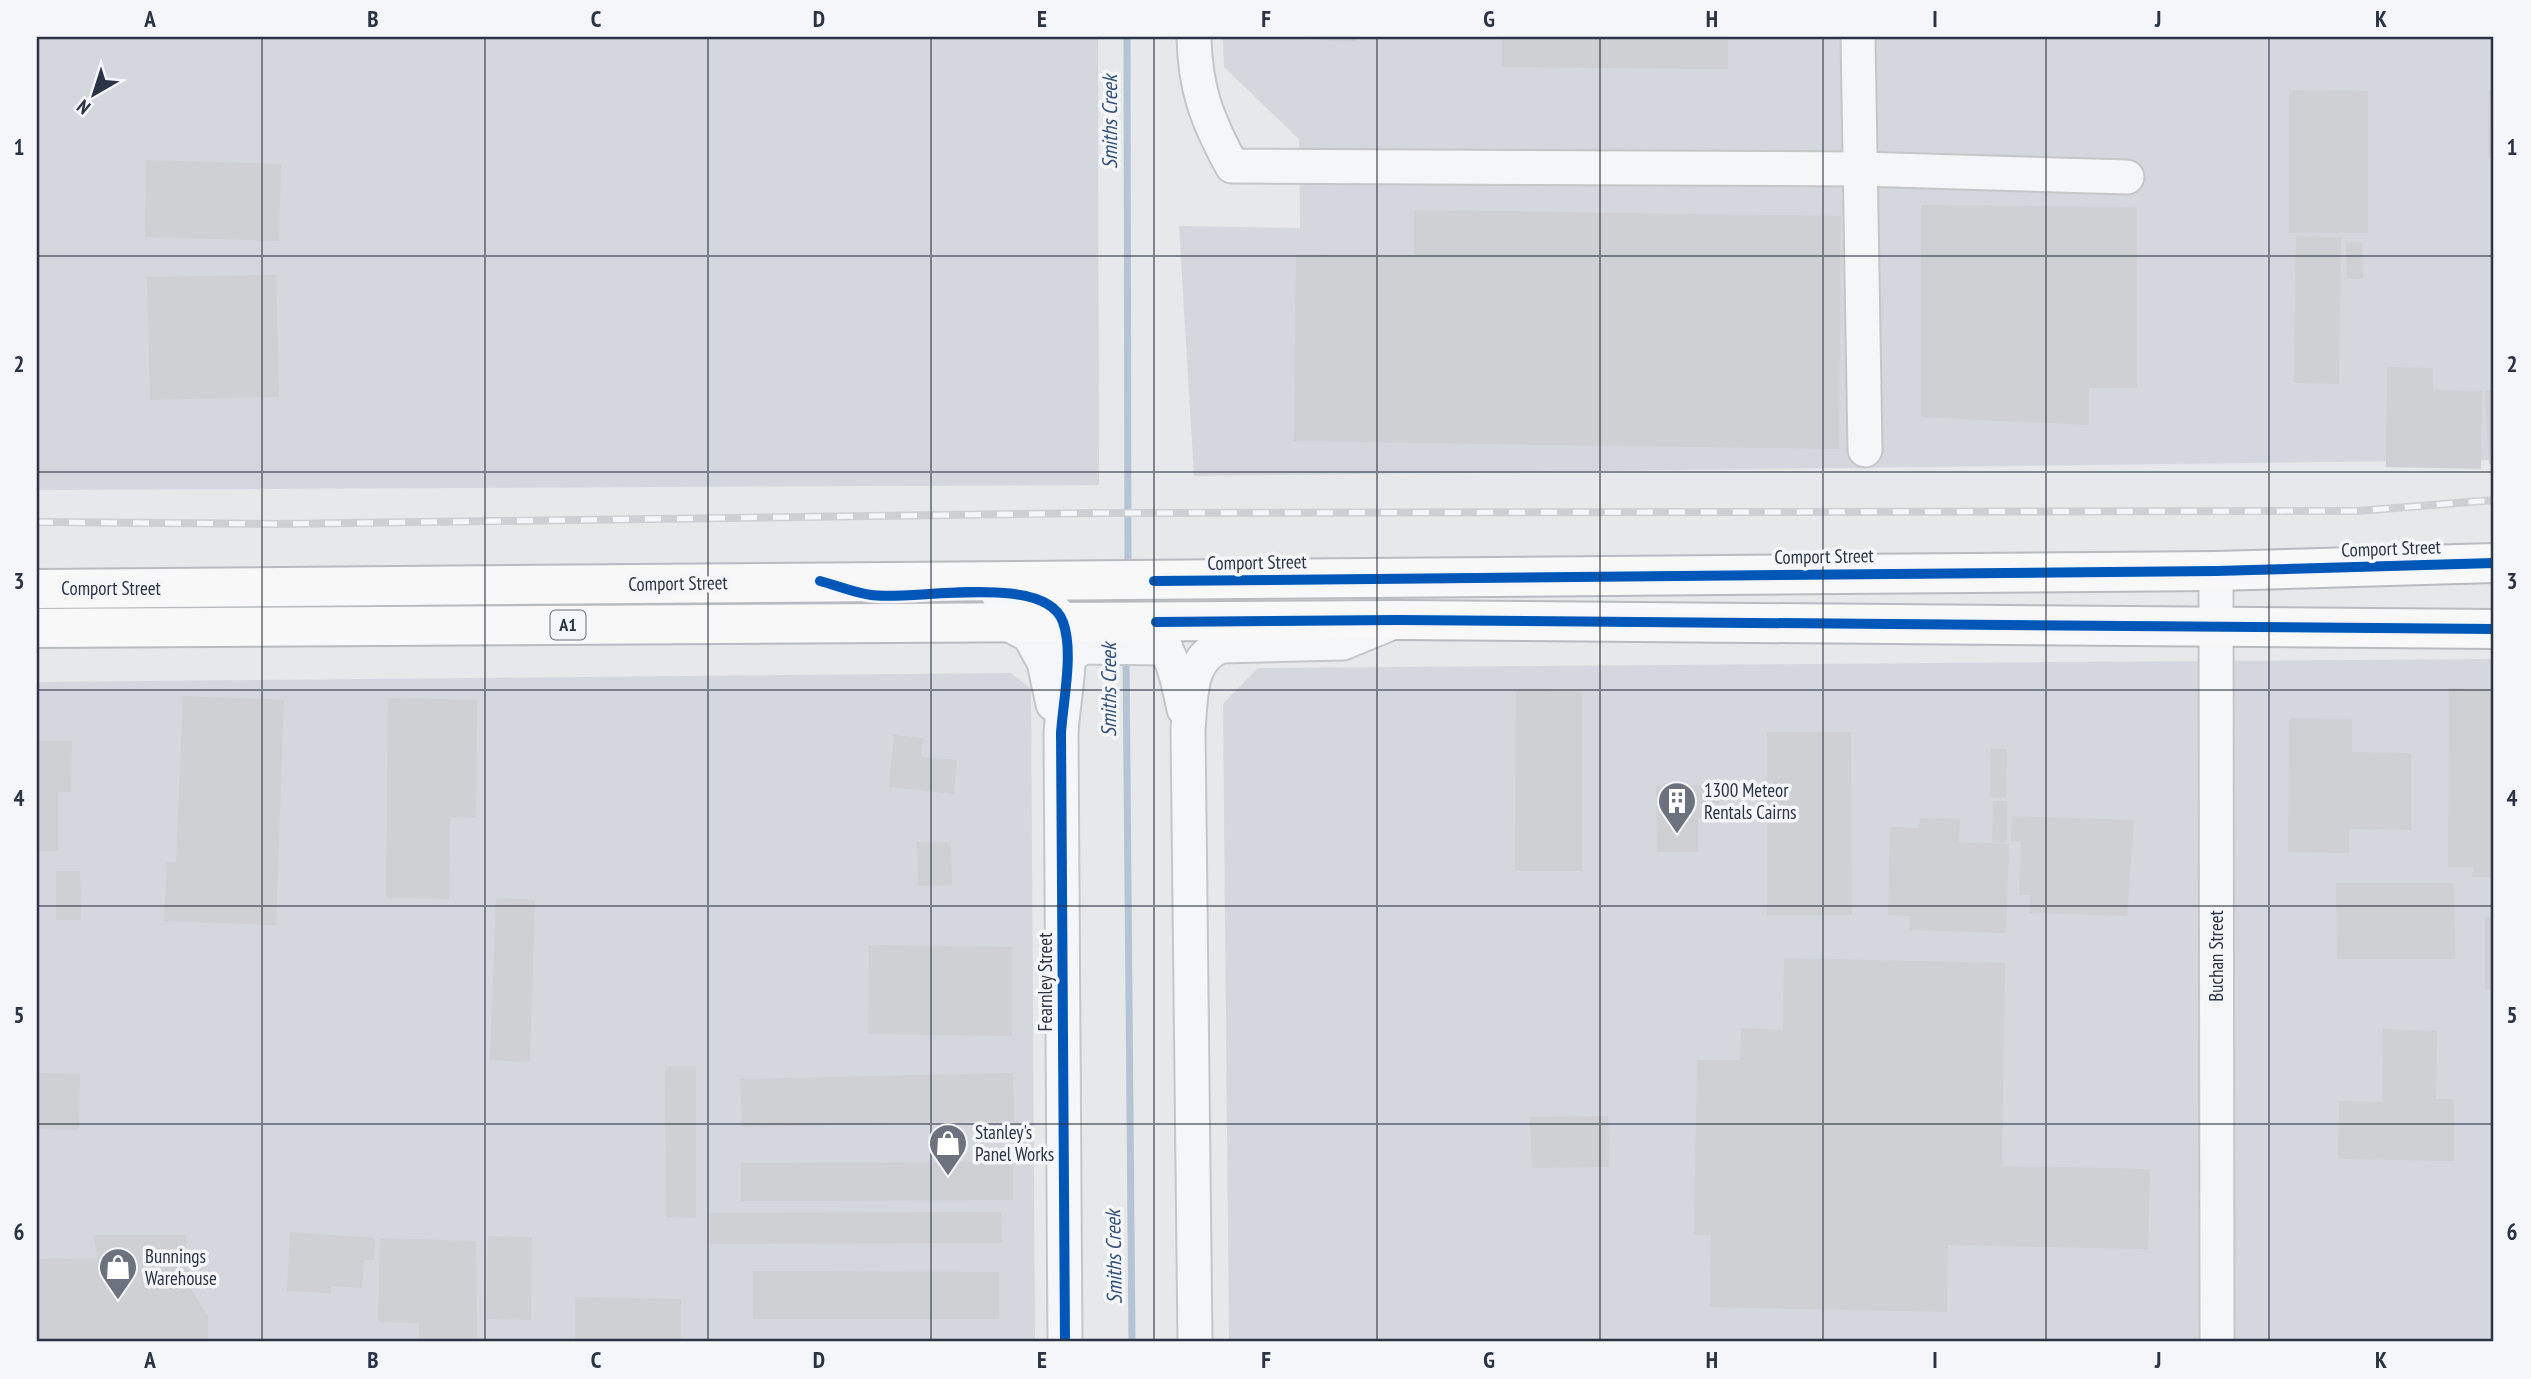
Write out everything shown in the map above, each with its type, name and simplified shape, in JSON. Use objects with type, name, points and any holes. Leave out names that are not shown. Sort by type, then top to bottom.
[{"type":"highway","name":"Comport Street","points":[[37,589],[820,580],[1096,582],[2216,571],[2494,563]]},
{"type":"highway","name":"Comport Street","points":[[37,628],[1004,622],[1077,634],[1156,633],[1398,620],[2214,629],[2494,629]]},
{"type":"street","points":[[1194,37],[1198,86],[1206,115],[1232,166],[1860,169],[2127,177]]},
{"type":"street","points":[[1858,37],[1865,450]]},
{"type":"street","name":"Buchan Street","points":[[2216,571],[2217,1342]]},
{"type":"street","points":[[820,580],[871,595],[1024,595],[1052,605],[1077,634]]},
{"type":"street","points":[[1195,1342],[1188,729],[1195,674],[1206,654],[1214,649],[1343,643],[1398,620]]},
{"type":"street","name":"Fearnley Street","points":[[1004,622],[1029,635],[1039,652],[1061,733]]},
{"type":"street","points":[[1156,633],[1171,656],[1188,729]]},
{"type":"street","name":"Fearnley Street","points":[[1065,1342],[1061,733],[1077,634]]},
{"type":"shaded area","points":[[37,37],[1098,37],[1099,485],[37,490]]},
{"type":"shaded area","points":[[1223,37],[2494,37],[2494,460],[1194,476],[1179,226],[1300,228],[1299,139],[1224,67]]},
{"type":"shaded area","points":[[2494,659],[2494,1342],[1229,1342],[1223,704],[1258,668]]},
{"type":"shaded area","points":[[1011,673],[1031,689],[1035,1342],[37,1342],[37,682]]},
{"type":"building","points":[[1275,37],[1356,37],[1356,42]]},
{"type":"building","points":[[1502,37],[1728,37],[1728,69],[1502,67]]},
{"type":"building","points":[[2289,90],[2368,91],[2368,233],[2289,233]]},
{"type":"building","points":[[2489,90],[2494,90],[2494,160],[2488,159]]},
{"type":"building","points":[[146,160],[281,164],[279,241],[145,237]]},
{"type":"building","points":[[1921,205],[2137,207],[2137,388],[2089,388],[2089,425],[1921,417]]},
{"type":"building","points":[[1414,210],[1841,216],[1839,449],[1294,441],[1296,254],[1414,255]]},
{"type":"building","points":[[2296,236],[2341,237],[2339,384],[2294,383]]},
{"type":"building","points":[[2346,242],[2362,242],[2363,279],[2347,279]]},
{"type":"building","points":[[276,275],[279,397],[150,400],[147,277]]},
{"type":"building","points":[[2387,367],[2433,368],[2433,390],[2482,391],[2481,469],[2386,467]]},
{"type":"building","points":[[2485,391],[2494,391],[2494,464],[2489,464]]},
{"type":"building","points":[[2449,688],[2494,689],[2494,877],[2472,877],[2473,867],[2448,867]]},
{"type":"building","points":[[1516,691],[1582,692],[1582,871],[1515,871]]},
{"type":"building","points":[[183,696],[284,700],[276,925],[164,921],[167,862],[176,862]]},
{"type":"building","points":[[388,698],[477,700],[476,818],[450,817],[449,899],[386,898]]},
{"type":"building","points":[[2289,718],[2352,719],[2352,752],[2411,753],[2411,830],[2349,829],[2349,853],[2288,852]]},
{"type":"building","points":[[1767,732],[1851,732],[1852,915],[1767,915]]},
{"type":"building","points":[[894,735],[923,738],[921,757],[957,760],[954,794],[889,787]]},
{"type":"building","points":[[37,741],[72,741],[71,792],[58,792],[58,851],[37,851]]},
{"type":"building","points":[[1991,749],[2007,749],[2006,798],[1990,797]]},
{"type":"building","name":"1300 Meteor Rentals Cairns","points":[[1718,785],[1719,818],[1698,818],[1698,852],[1657,852],[1656,786]]},
{"type":"building","points":[[1993,801],[2007,801],[2007,842],[1992,842]]},
{"type":"building","points":[[2012,816],[2134,820],[2127,916],[2030,913],[2030,895],[2019,895],[2021,841],[2011,841]]},
{"type":"building","points":[[1920,818],[1960,819],[1959,842],[2009,844],[2006,933],[1909,930],[1910,916],[1888,915],[1890,827],[1919,828]]},
{"type":"building","points":[[917,842],[951,842],[952,885],[918,886]]},
{"type":"building","points":[[56,871],[80,871],[81,920],[56,920]]},
{"type":"building","points":[[2336,883],[2454,883],[2455,959],[2337,959]]},
{"type":"building","points":[[496,898],[535,900],[530,1062],[490,1060]]},
{"type":"building","points":[[2485,917],[2494,917],[2494,989],[2485,989]]},
{"type":"building","points":[[869,945],[1012,947],[1012,1036],[868,1034]]},
{"type":"building","points":[[1784,958],[2005,963],[2002,1166],[2150,1169],[2148,1249],[1948,1245],[1947,1312],[1710,1307],[1711,1235],[1694,1235],[1697,1060],[1740,1060],[1741,1028],[1783,1030]]},
{"type":"building","points":[[2383,1029],[2437,1031],[2436,1099],[2454,1099],[2454,1161],[2338,1159],[2339,1101],[2382,1102]]},
{"type":"building","points":[[665,1066],[696,1066],[696,1218],[666,1217]]},
{"type":"building","points":[[37,1073],[80,1074],[79,1130],[37,1129]]},
{"type":"building","points":[[1013,1073],[1014,1121],[742,1127],[740,1079]]},
{"type":"building","points":[[1608,1116],[1609,1167],[1532,1168],[1530,1117]]},
{"type":"building","points":[[1013,1162],[1013,1200],[741,1201],[741,1163]]},
{"type":"building","points":[[1001,1212],[1002,1243],[710,1244],[710,1213]]},
{"type":"building","points":[[290,1232],[375,1238],[374,1260],[364,1260],[362,1288],[331,1286],[331,1293],[287,1291]]},
{"type":"building","name":"Bunnings Warehouse","points":[[94,1235],[186,1235],[189,1286],[208,1316],[208,1342],[37,1342],[37,1259],[97,1258]]},
{"type":"building","points":[[488,1236],[532,1237],[531,1320],[487,1319]]},
{"type":"building","points":[[380,1238],[476,1241],[477,1342],[419,1342],[419,1323],[378,1322]]},
{"type":"building","points":[[753,1271],[999,1272],[999,1319],[753,1319]]},
{"type":"building","points":[[575,1297],[681,1299],[681,1342],[575,1342]]},
{"type":"waterway","name":"Smiths Creek","points":[[1127,37],[1128,568]]},
{"type":"waterway","name":"Smiths Creek","points":[[1126,657],[1132,1342]]},
{"type":"railway","points":[[37,522],[276,524],[1097,513],[2358,511],[2494,500]]},
{"type":"cycle path","points":[[1154,581],[2216,571],[2494,563]]},
{"type":"cycle path","points":[[820,581],[871,595],[1006,593],[1032,598],[1052,607],[1063,622],[1068,647],[1061,733],[1065,1342]]},
{"type":"cycle path","points":[[1156,622],[1398,620],[2494,629]]},
{"type":"place","name":"1300 Meteor Rentals Cairns","points":[[1677,835]]},
{"type":"place","name":"Stanley's Panel Works","points":[[948,1177]]},
{"type":"place","name":"Bunnings Warehouse","points":[[118,1301]]}]
